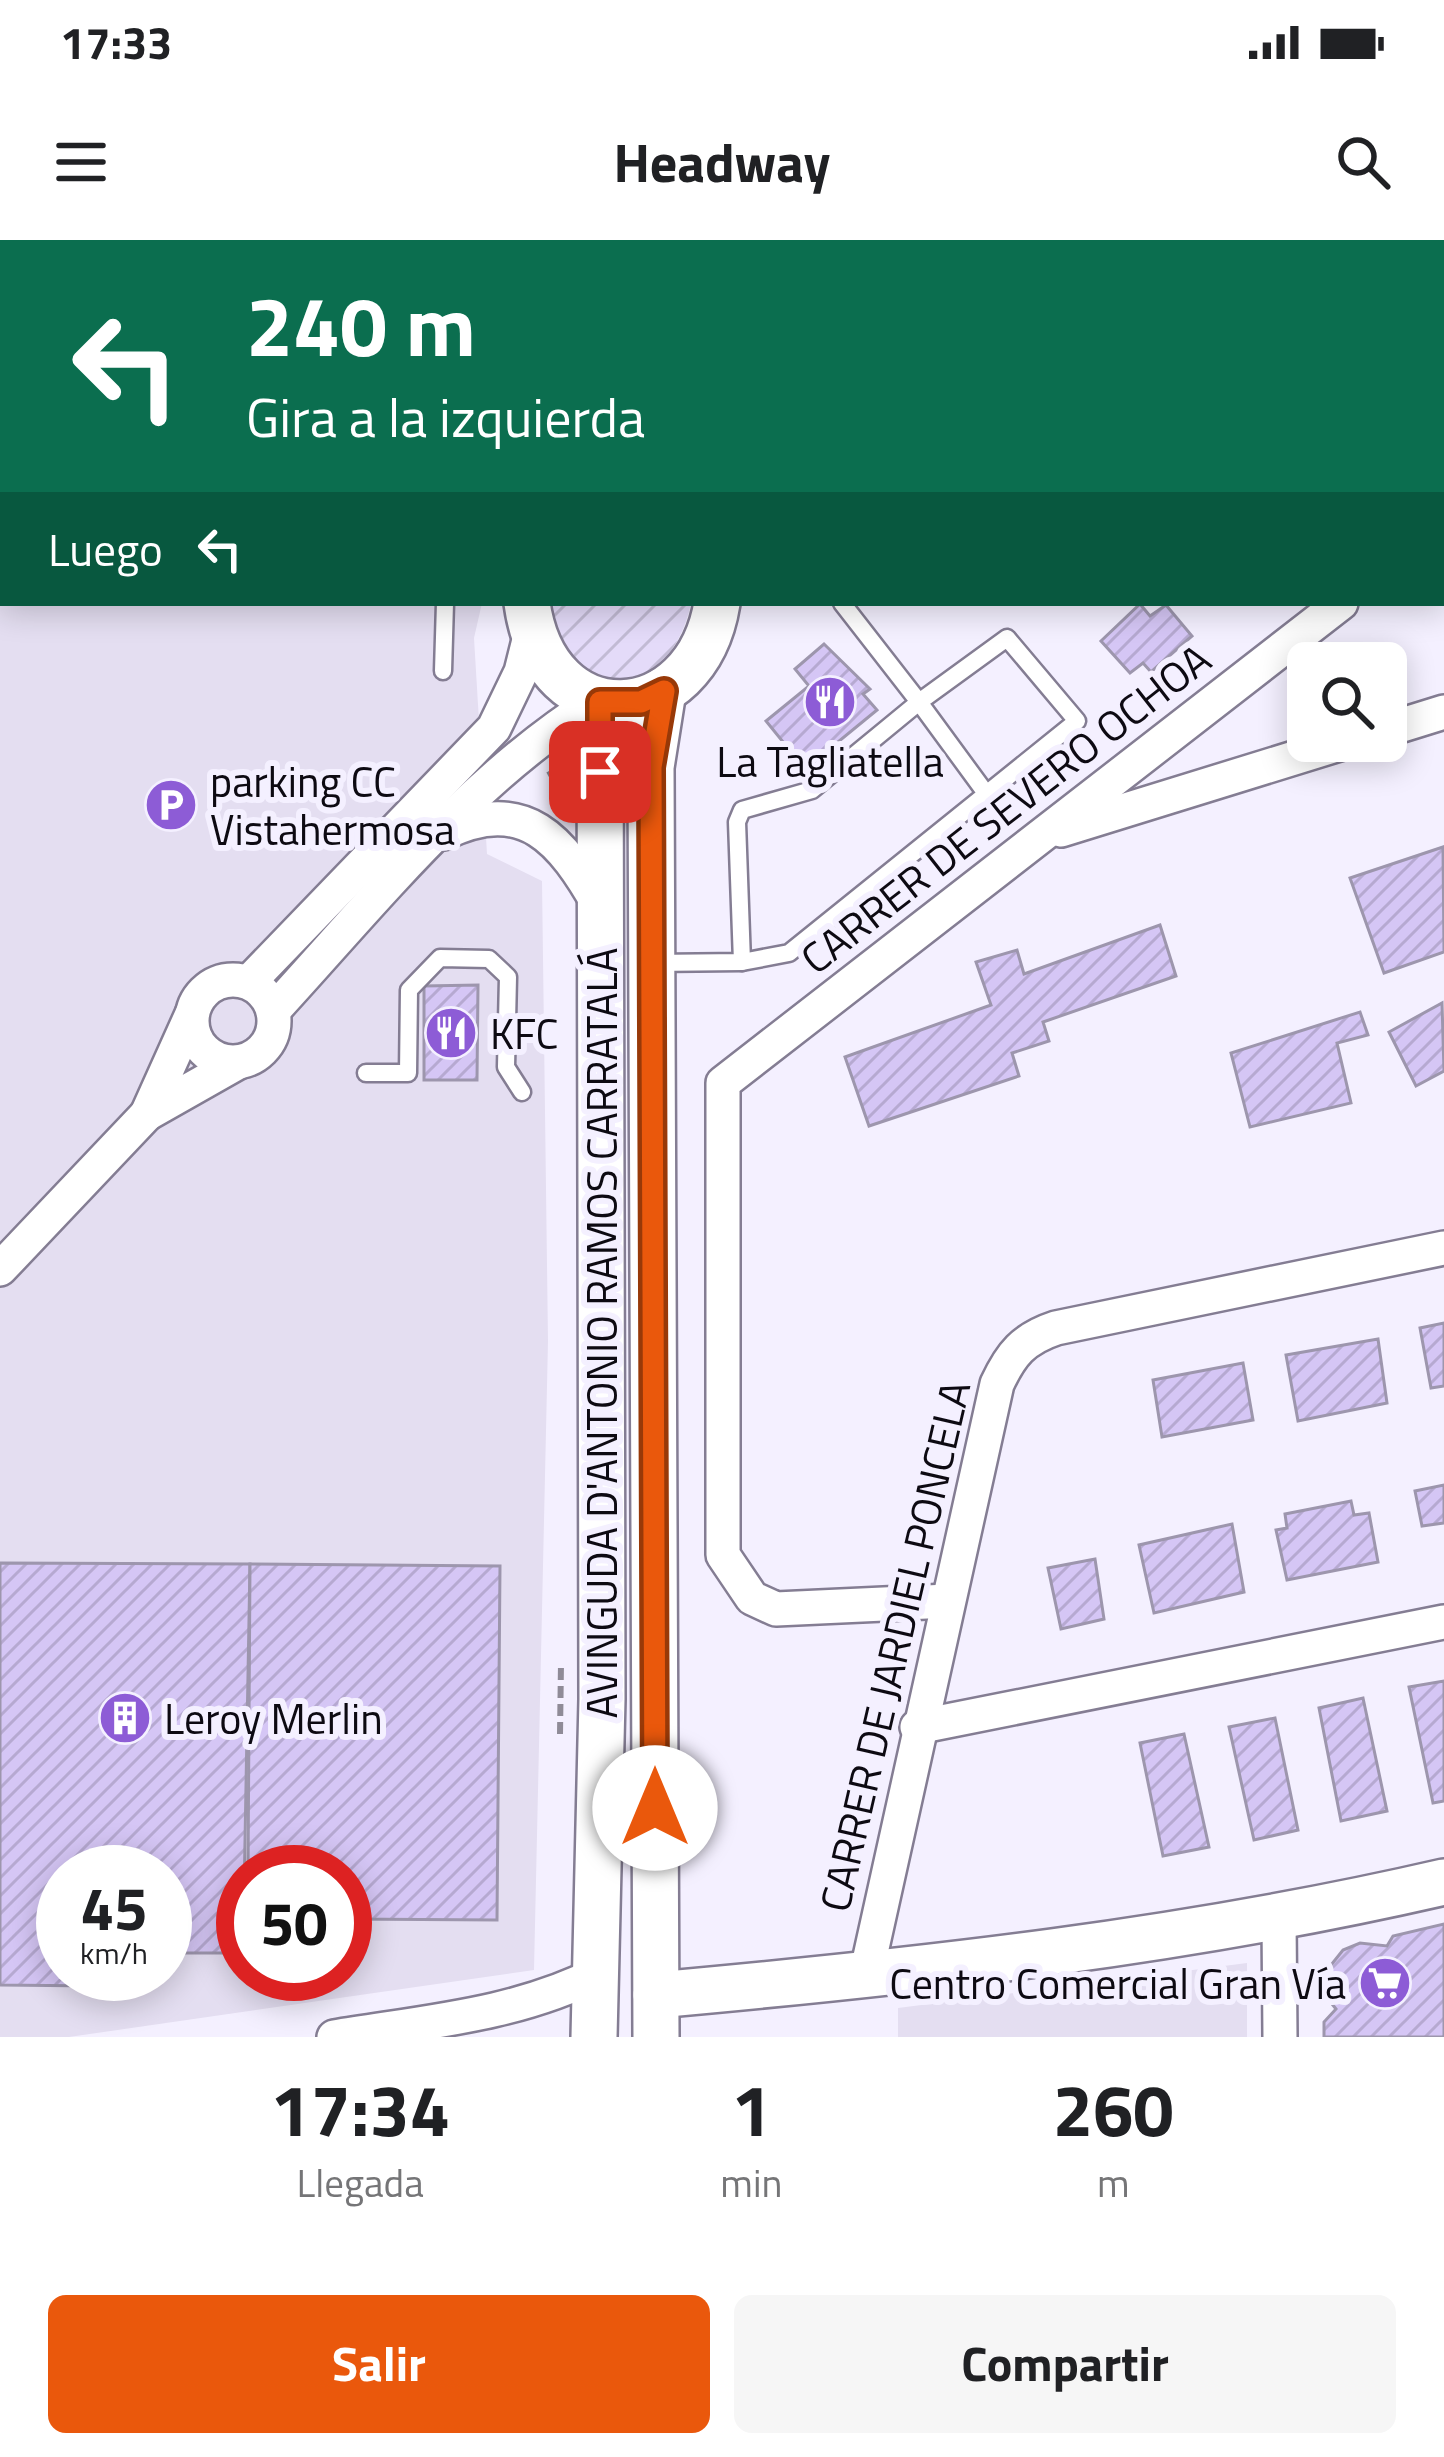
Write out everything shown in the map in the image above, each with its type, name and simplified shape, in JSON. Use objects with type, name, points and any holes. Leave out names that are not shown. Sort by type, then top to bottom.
[{"type":"main road","points":[[529,617],[551,672],[579,696],[598,702],[641,702],[664,691],[701,648],[716,606]]},
{"type":"main road","name":"AVINGUDA D'ANTONIO RAMOS CARRATALÁ","points":[[656,2016],[651,767],[664,691]]},
{"type":"main road","name":"AVINGUDA D'ANTONIO RAMOS CARRATALÁ","points":[[594,2037],[599,1973],[598,702]]},
{"type":"main road","points":[[656,2016],[866,1975],[1280,1920],[1444,1882]]},
{"type":"street","name":"CARRER DE SEVERO OCHOA","points":[[948,1601],[776,1609],[752,1598],[723,1555],[723,1083],[1337,606]]},
{"type":"street","points":[[147,1114],[205,990],[217,983],[249,982],[494,728],[521,672],[529,617]]},
{"type":"street","points":[[0,1269],[147,1114],[262,1052],[271,1039],[273,1011],[432,839],[533,741],[598,702]]},
{"type":"street","points":[[1407,723],[1444,712]]},
{"type":"street","points":[[1042,836],[1287,760]]},
{"type":"street","points":[[432,839],[484,818],[511,819],[543,831],[574,862],[600,907]]},
{"type":"street","points":[[249,982],[273,1011]]},
{"type":"street","points":[[192,1014],[198,1043],[222,1062],[237,1063]]},
{"type":"street","name":"CARRER DE JARDIEL PONCELA","points":[[866,1975],[917,1727],[997,1384],[1010,1357],[1029,1337],[1444,1247]]},
{"type":"street","points":[[917,1727],[1444,1622]]},
{"type":"street","points":[[1280,1920],[1280,2037]]},
{"type":"street","points":[[334,2037],[514,2006],[557,1994],[599,1973]]},
{"type":"lane","points":[[443,671],[445,606]]},
{"type":"lane","points":[[844,606],[986,792]]},
{"type":"lane","points":[[652,963],[742,962],[789,953],[1077,721],[1006,638],[812,790],[742,810],[737,822],[742,962]]},
{"type":"lane","points":[[366,1073],[408,1072],[410,990],[440,958],[489,958],[508,977],[506,1067],[523,1092]]},
{"type":"shaded area","points":[[0,606],[481,606],[474,638],[487,854],[542,881],[548,1341],[534,1970],[372,1993],[372,1845],[216,1845],[216,2001],[319,2001],[69,2037],[0,2037]]},
{"type":"shaded area","points":[[549,606],[690,606],[680,637],[642,677],[619,682],[596,678],[575,664],[559,639]]},
{"type":"shaded area","points":[[1247,1963],[1247,2037],[898,2037],[898,2008]]},
{"type":"building","points":[[1138,606],[1150,616],[1167,606],[1192,636],[1151,672],[1143,663],[1130,673],[1101,641]]},
{"type":"building","name":"La Tagliatella","points":[[824,644],[870,689],[863,694],[877,710],[805,769],[766,721],[809,686],[795,669]]},
{"type":"building","points":[[1443,847],[1444,952],[1384,973],[1350,878]]},
{"type":"building","points":[[1160,925],[1176,976],[1043,1022],[1049,1041],[1012,1053],[1019,1076],[869,1126],[845,1057],[991,1005],[976,962],[1017,950],[1024,974]]},
{"type":"building","name":"KFC","points":[[478,985],[477,1080],[424,1080],[424,986]]},
{"type":"building","points":[[1442,1003],[1444,1071],[1416,1086],[1389,1032]]},
{"type":"building","points":[[1360,1012],[1368,1035],[1337,1043],[1351,1103],[1250,1127],[1231,1053]]},
{"type":"building","points":[[1444,1323],[1444,1386],[1431,1388],[1420,1328]]},
{"type":"building","points":[[1378,1339],[1387,1403],[1298,1421],[1286,1355]]},
{"type":"building","points":[[1243,1363],[1253,1420],[1162,1437],[1153,1380]]},
{"type":"building","points":[[1444,1485],[1444,1523],[1422,1526],[1415,1491]]},
{"type":"building","points":[[1351,1501],[1354,1515],[1369,1513],[1378,1562],[1287,1580],[1276,1530],[1287,1528],[1285,1514]]},
{"type":"building","points":[[1232,1524],[1244,1592],[1154,1613],[1139,1545]]},
{"type":"building","points":[[1095,1559],[1104,1619],[1061,1629],[1048,1568]]},
{"type":"building","name":"Leroy Merlin","points":[[0,1563],[250,1564],[245,1845],[216,1845],[216,1953],[192,1953],[192,1845],[36,1845],[36,1985],[0,1985]]},
{"type":"building","points":[[250,1564],[500,1566],[497,1920],[372,1919],[372,1845],[248,1845]]},
{"type":"building","points":[[1444,1681],[1444,1801],[1433,1803],[1409,1687]]},
{"type":"building","points":[[1363,1698],[1387,1811],[1341,1821],[1319,1708]]},
{"type":"building","points":[[1275,1718],[1298,1830],[1254,1840],[1229,1727]]},
{"type":"building","points":[[1184,1734],[1209,1847],[1163,1856],[1140,1743]]},
{"type":"building","name":"Centro Comercial Gran Vía","points":[[1444,1924],[1444,2037],[1324,2037],[1324,2022],[1336,2009],[1325,1995],[1327,1970],[1343,1950],[1360,1943],[1387,1946],[1393,1936]]},
{"type":"place","name":"La Tagliatella","points":[[830,702]]},
{"type":"place","name":"parking CC Vistahermosa","points":[[171,805]]},
{"type":"place","name":"KFC","points":[[451,1033]]},
{"type":"place","name":"Leroy Merlin","points":[[125,1718]]},
{"type":"place","name":"Centro Comercial Gran Vía","points":[[1385,1983]]},
{"type":"route","points":[[600,772],[600,702],[641,702],[664,691],[651,767],[655,1808]]}]
